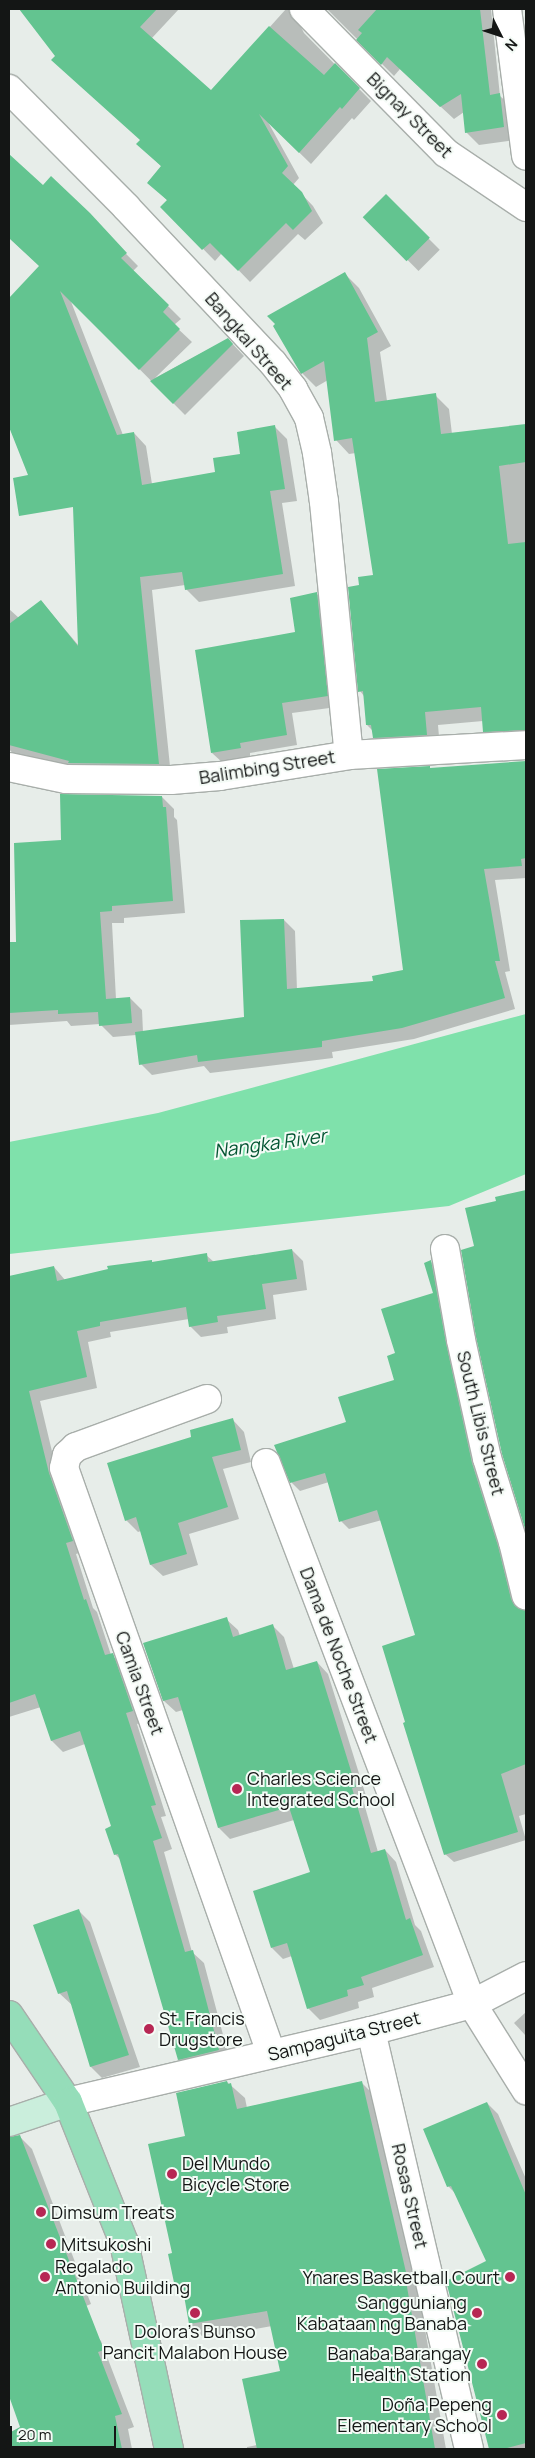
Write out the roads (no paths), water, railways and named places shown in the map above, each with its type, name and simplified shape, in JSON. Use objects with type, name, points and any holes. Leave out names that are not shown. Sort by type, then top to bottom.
[{"type":"main road","points":[[9,2015],[68,2102],[124,2243],[169,2449]]},
{"type":"street","name":"Bignay Street","points":[[304,9],[446,153],[526,207]]},
{"type":"street","points":[[506,9],[526,156]]},
{"type":"street","name":"Bangkal Street","points":[[9,89],[126,207],[273,363],[293,389],[308,418],[317,452],[324,502],[349,755]]},
{"type":"street","name":"Balimbing Street","points":[[9,767],[66,779],[171,780],[220,776],[349,755],[526,746]]},
{"type":"street","name":"South Libis Street","points":[[445,1249],[461,1340],[487,1458],[513,1542],[526,1595]]},
{"type":"street","name":"Camia Street","points":[[206,1399],[76,1447],[67,1455],[64,1468],[271,2053]]},
{"type":"street","name":"Dama de Noche Street","points":[[266,1463],[472,2004],[526,2090]]},
{"type":"street","name":"Sampaguita Street","points":[[68,2102],[371,2031],[472,2004],[526,1976]]},
{"type":"street","name":"Rosas Street","points":[[371,2031],[469,2449]]},
{"type":"street","points":[[9,2122],[68,2102]]},
{"type":"water","name":"Nangka River","points":[[526,1014],[526,1174],[449,1206],[9,1254],[9,1142],[158,1113]]},
{"type":"place","name":"Charles Science Integrated School","points":[[237,1789]]},
{"type":"place","name":"St. Francis Drugstore","points":[[149,2029]]},
{"type":"place","name":"Del Mundo Bicycle Store","points":[[172,2174]]},
{"type":"place","name":"Dimsum Treats","points":[[41,2212]]},
{"type":"place","name":"Mitsukoshi","points":[[51,2244]]},
{"type":"place","name":"Regalado Antonio Building","points":[[45,2277]]},
{"type":"place","name":"Ynares Basketball Court","points":[[510,2277]]},
{"type":"place","name":"Dolora's Bunso Pancit Malabon House","points":[[195,2313]]},
{"type":"place","name":"Sangguniang Kabataan ng Banaba","points":[[477,2313]]},
{"type":"place","name":"Banaba Barangay Health Station","points":[[482,2364]]},
{"type":"place","name":"Doña Pepeng Elementary School","points":[[502,2415]]}]
